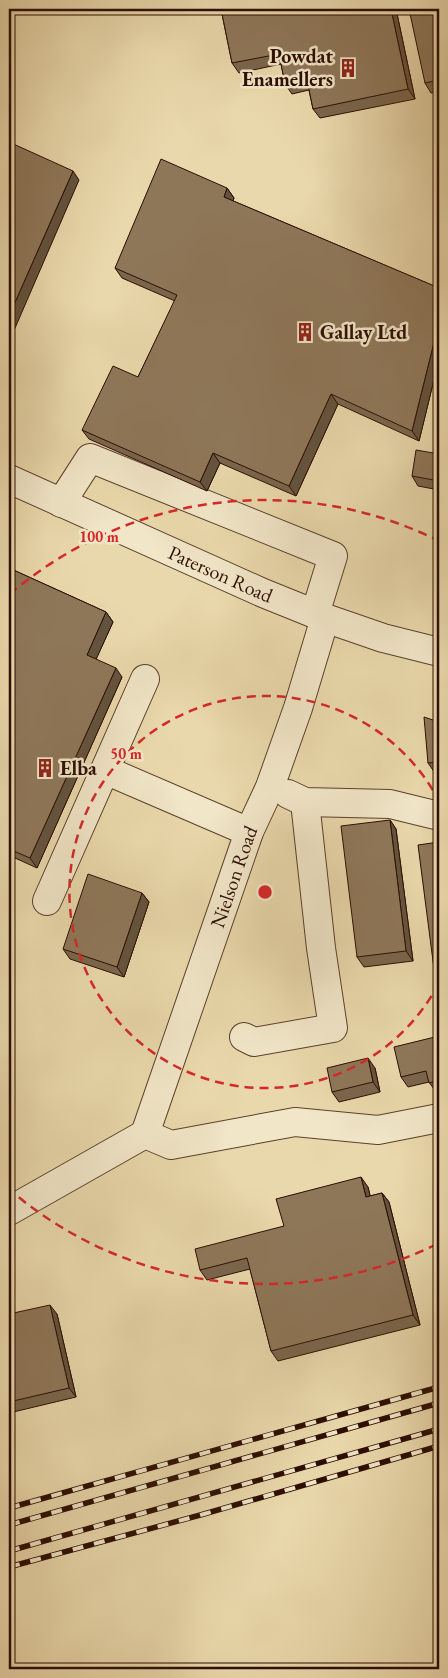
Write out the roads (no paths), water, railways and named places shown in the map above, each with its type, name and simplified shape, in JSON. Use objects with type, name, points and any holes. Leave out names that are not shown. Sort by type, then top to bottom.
[{"type":"street","name":"Nielson Road","points":[[61,503],[90,458],[333,556],[298,708],[270,787],[250,832],[144,1134]]},
{"type":"street","name":"Paterson Road","points":[[9,479],[263,593],[320,616],[383,638],[439,652]]},
{"type":"street","points":[[47,901],[145,678]]},
{"type":"street","points":[[105,770],[250,832]]},
{"type":"street","points":[[270,787],[304,802],[390,804],[439,816]]},
{"type":"street","points":[[244,1038],[254,1042],[333,1028],[321,948],[304,802]]},
{"type":"street","points":[[9,1211],[144,1134],[171,1145],[295,1122],[378,1130],[439,1118]]},
{"type":"railway","points":[[9,1508],[439,1387]]},
{"type":"railway","points":[[9,1525],[439,1403]]},
{"type":"railway","points":[[9,1551],[439,1429]]},
{"type":"railway","points":[[9,1567],[204,1514],[439,1446]]},
{"type":"place","name":"Powdat Enamellers","points":[[348,68]]},
{"type":"place","name":"Gallay Ltd","points":[[305,332]]},
{"type":"place","name":"Elba","points":[[45,768]]}]
